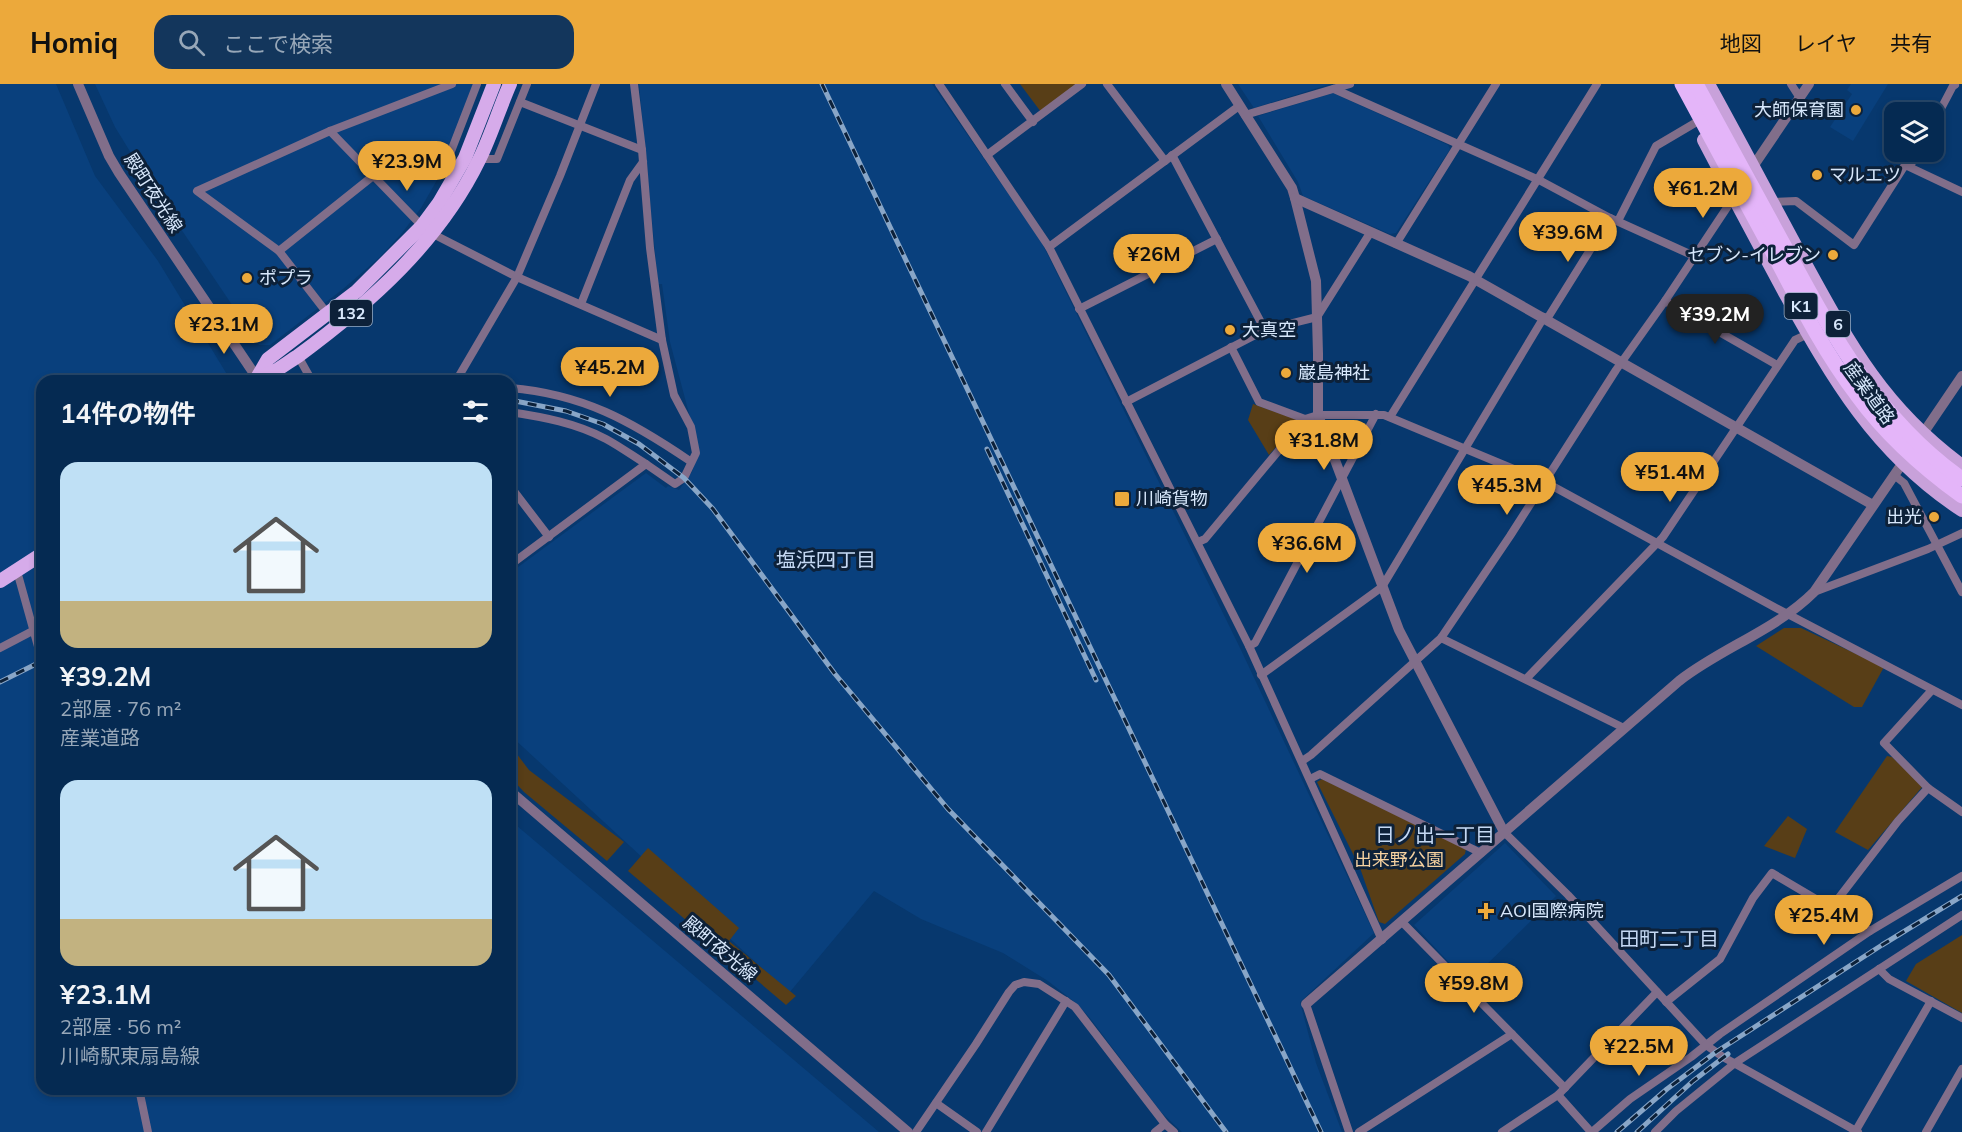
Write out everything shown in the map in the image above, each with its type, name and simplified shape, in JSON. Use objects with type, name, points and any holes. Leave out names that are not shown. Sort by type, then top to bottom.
[{"type":"highway","name":"K1","points":[[1682,84],[1811,323],[1845,380],[1902,447],[1962,496]]},
{"type":"highway","name":"K1","points":[[1696,84],[1821,314],[1851,363],[1876,398],[1899,424],[1934,458],[1962,479]]},
{"type":"highway","name":"132","points":[[266,375],[298,356],[402,270],[428,230],[439,203],[465,158],[485,85]]},
{"type":"highway","name":"132","points":[[260,375],[268,359],[357,291],[428,230],[460,195],[480,159],[509,85]]},
{"type":"highway","points":[[0,581],[36,558]]},
{"type":"main road","name":"産業道路","points":[[1674,84],[1808,334],[1850,402],[1903,463],[1962,510]]},
{"type":"main road","name":"産業道路","points":[[1708,84],[1860,360],[1883,392],[1922,434],[1962,466]]},
{"type":"street","name":"殿町夜光線","points":[[78,84],[114,165],[254,375]]},
{"type":"street","points":[[327,313],[279,251],[197,191],[330,131],[452,84]]},
{"type":"street","points":[[480,159],[497,159],[527,84]]},
{"type":"street","points":[[460,375],[517,277],[596,84]]},
{"type":"street","points":[[516,413],[559,421],[605,438],[675,484],[684,478],[690,461],[696,453],[690,427],[674,395],[662,340],[650,249],[634,84]]},
{"type":"street","points":[[939,84],[1049,247],[1249,646],[1382,940]]},
{"type":"street","points":[[1005,84],[1033,122]]},
{"type":"street","points":[[987,155],[1082,84]]},
{"type":"street","points":[[1107,84],[1168,158],[1216,239],[1265,330]]},
{"type":"street","points":[[1226,84],[1292,188],[1295,198],[1314,271],[1318,415],[1399,630],[1504,832],[1568,895],[1706,1045],[1856,1132],[1931,1001]]},
{"type":"street","points":[[1049,247],[1168,158],[1242,110],[1350,84]]},
{"type":"street","points":[[1396,244],[1496,84]]},
{"type":"street","points":[[1390,417],[1597,84]]},
{"type":"street","points":[[1791,84],[1800,98]]},
{"type":"street","points":[[1302,760],[1311,756],[1441,638],[1809,84]]},
{"type":"street","points":[[1944,102],[1953,84],[1955,85]]},
{"type":"street","points":[[442,172],[485,85]]},
{"type":"street","points":[[1334,89],[1539,180],[1614,220],[1694,256]]},
{"type":"street","points":[[520,102],[642,150]]},
{"type":"street","points":[[1261,675],[1382,586],[1463,449],[1546,318],[1614,220],[1656,147],[1695,123]]},
{"type":"street","points":[[330,131],[428,230],[517,277],[662,340]]},
{"type":"street","points":[[581,304],[630,180],[643,162]]},
{"type":"street","points":[[1910,166],[1912,162]]},
{"type":"street","points":[[1771,202],[1796,201],[1854,245],[1905,165],[1962,192]]},
{"type":"street","points":[[279,251],[373,176]]},
{"type":"street","points":[[1295,198],[1475,279],[1874,505]]},
{"type":"street","points":[[1126,402],[1265,330],[1317,317],[1370,232]]},
{"type":"street","points":[[1079,309],[1216,239]]},
{"type":"street","points":[[1665,301],[1778,365]]},
{"type":"street","points":[[1526,679],[1664,537],[1795,340],[1808,334]]},
{"type":"street","points":[[1231,346],[1259,402],[1305,419]]},
{"type":"street","points":[[298,356],[309,375]]},
{"type":"street","points":[[1349,1132],[1306,1004],[1700,664],[1789,614],[1814,592],[1962,376]]},
{"type":"street","points":[[516,388],[534,390],[597,406],[652,435],[690,461]]},
{"type":"street","points":[[1249,646],[1255,643],[1376,414]]},
{"type":"street","points":[[1198,542],[1205,539],[1305,419],[1318,415],[1376,414],[1390,417],[1545,482],[1962,705]]},
{"type":"street","points":[[516,561],[646,464]]},
{"type":"street","points":[[1894,476],[1904,483],[1962,592]]},
{"type":"street","points":[[516,494],[549,537]]},
{"type":"street","points":[[1814,592],[1938,545],[1962,533]]},
{"type":"street","points":[[17,571],[36,623]]},
{"type":"street","points":[[0,648],[36,629]]},
{"type":"street","points":[[1441,638],[1624,728]]},
{"type":"street","points":[[1932,690],[1884,743],[1928,788],[1962,812]]},
{"type":"street","points":[[1310,779],[1320,774],[1481,853]]},
{"type":"street","points":[[1831,908],[1898,821],[1928,788]]},
{"type":"street","name":"殿町夜光線","points":[[516,796],[908,1132]]},
{"type":"street","points":[[1666,1002],[1720,959],[1753,898],[1772,873],[1870,931]]},
{"type":"street","points":[[1558,1095],[1591,1132],[1630,1099],[1870,931],[1962,876]]},
{"type":"street","points":[[1655,1132],[1676,1111],[1735,1063],[1962,915]]},
{"type":"street","points":[[1402,922],[1565,1088]]},
{"type":"street","points":[[1879,969],[1889,979],[1962,1018]]},
{"type":"street","points":[[916,1132],[1009,992],[1015,985],[1024,982],[1039,984],[1066,1001],[1081,1014],[1165,1124],[1174,1132]]},
{"type":"street","points":[[1502,1132],[1558,1095],[1657,992]]},
{"type":"street","points":[[986,1132],[1066,1001]]},
{"type":"street","points":[[1359,1132],[1512,1034]]},
{"type":"street","points":[[1926,1132],[1962,1069]]},
{"type":"street","points":[[140,1095],[148,1132]]},
{"type":"street","points":[[936,1102],[977,1132]]},
{"type":"street","points":[[1155,1132],[1165,1124]]},
{"type":"shaded area","points":[[0,84],[56,84],[95,176],[158,261],[227,375],[36,375],[36,1095],[516,1095],[516,825],[879,1132],[0,1132]]},
{"type":"shaded area","points":[[95,84],[475,84],[437,180],[421,208],[402,233],[380,257],[343,289],[270,345],[259,345],[142,171],[115,127]]},
{"type":"shaded area","points":[[639,84],[932,84],[1041,241],[1241,650],[1374,933],[1300,1002],[1316,1063],[1342,1132],[1182,1132],[1161,1112],[1090,1018],[1077,1004],[1048,981],[1003,953],[921,919],[874,891],[789,993],[516,741],[516,569],[646,473],[666,488],[668,486],[679,490],[692,472],[699,451],[670,342],[662,284],[658,284]]},
{"type":"shaded area","points":[[1238,84],[1330,84],[1254,108]]},
{"type":"shaded area","name":"大師保育園","points":[[1851,84],[1888,84],[1853,141],[1830,127],[1852,94],[1847,90]]},
{"type":"shaded area","points":[[1333,93],[1448,145],[1450,149],[1396,233],[1390,234],[1303,196],[1298,182],[1258,116]]},
{"type":"shaded area","name":"AOI国際病院","points":[[1505,843],[1556,896],[1468,983],[1414,925]]},
{"type":"green space","points":[[1020,84],[1078,84],[1041,112]]},
{"type":"green space","points":[[1253,404],[1296,419],[1298,422],[1269,455],[1248,420]]},
{"type":"green space","points":[[1784,628],[1801,628],[1884,667],[1862,707],[1854,707],[1756,646]]},
{"type":"green space","points":[[516,753],[529,770],[624,842],[607,861],[516,783]]},
{"type":"green space","points":[[1887,756],[1892,757],[1923,786],[1868,850],[1835,832]]},
{"type":"green space","name":"出来野公園","points":[[1322,779],[1466,849],[1465,854],[1385,924],[1379,922],[1360,868],[1317,782]]},
{"type":"green space","points":[[1788,816],[1807,829],[1795,858],[1764,846]]},
{"type":"green space","points":[[648,848],[739,928],[729,941],[796,996],[786,1005],[628,871]]},
{"type":"green space","points":[[1962,935],[1962,1013],[1906,981],[1916,964]]},
{"type":"railway","points":[[822,84],[1321,1132]]},
{"type":"railway","points":[[516,401],[566,411],[603,424],[639,444],[684,478],[713,509],[835,674],[948,809],[1109,975],[1226,1132]]},
{"type":"railway","points":[[987,449],[1096,680]]},
{"type":"railway","points":[[0,682],[36,664]]},
{"type":"railway","points":[[1617,1132],[1667,1089],[1716,1052],[1962,896]]},
{"type":"railway","points":[[1637,1132],[1693,1081],[1728,1054]]},
{"type":"place","name":"大師保育園","points":[[1856,110]]},
{"type":"place","name":"マルエツ","points":[[1817,175]]},
{"type":"place","name":"セブン-イレブン","points":[[1833,255]]},
{"type":"place","name":"ポプラ","points":[[247,278]]},
{"type":"place","name":"大真空","points":[[1230,330]]},
{"type":"place","name":"巌島神社","points":[[1286,373]]},
{"type":"place","name":"川崎貨物","points":[[1122,499]]},
{"type":"place","name":"出光","points":[[1934,517]]},
{"type":"place","name":"AOI国際病院","points":[[1486,911]]},
{"type":"district","name":"塩浜四丁目","points":[[826,560]]},
{"type":"district","name":"日ノ出一丁目","points":[[1435,835]]},
{"type":"district","name":"田町二丁目","points":[[1669,939]]}]
